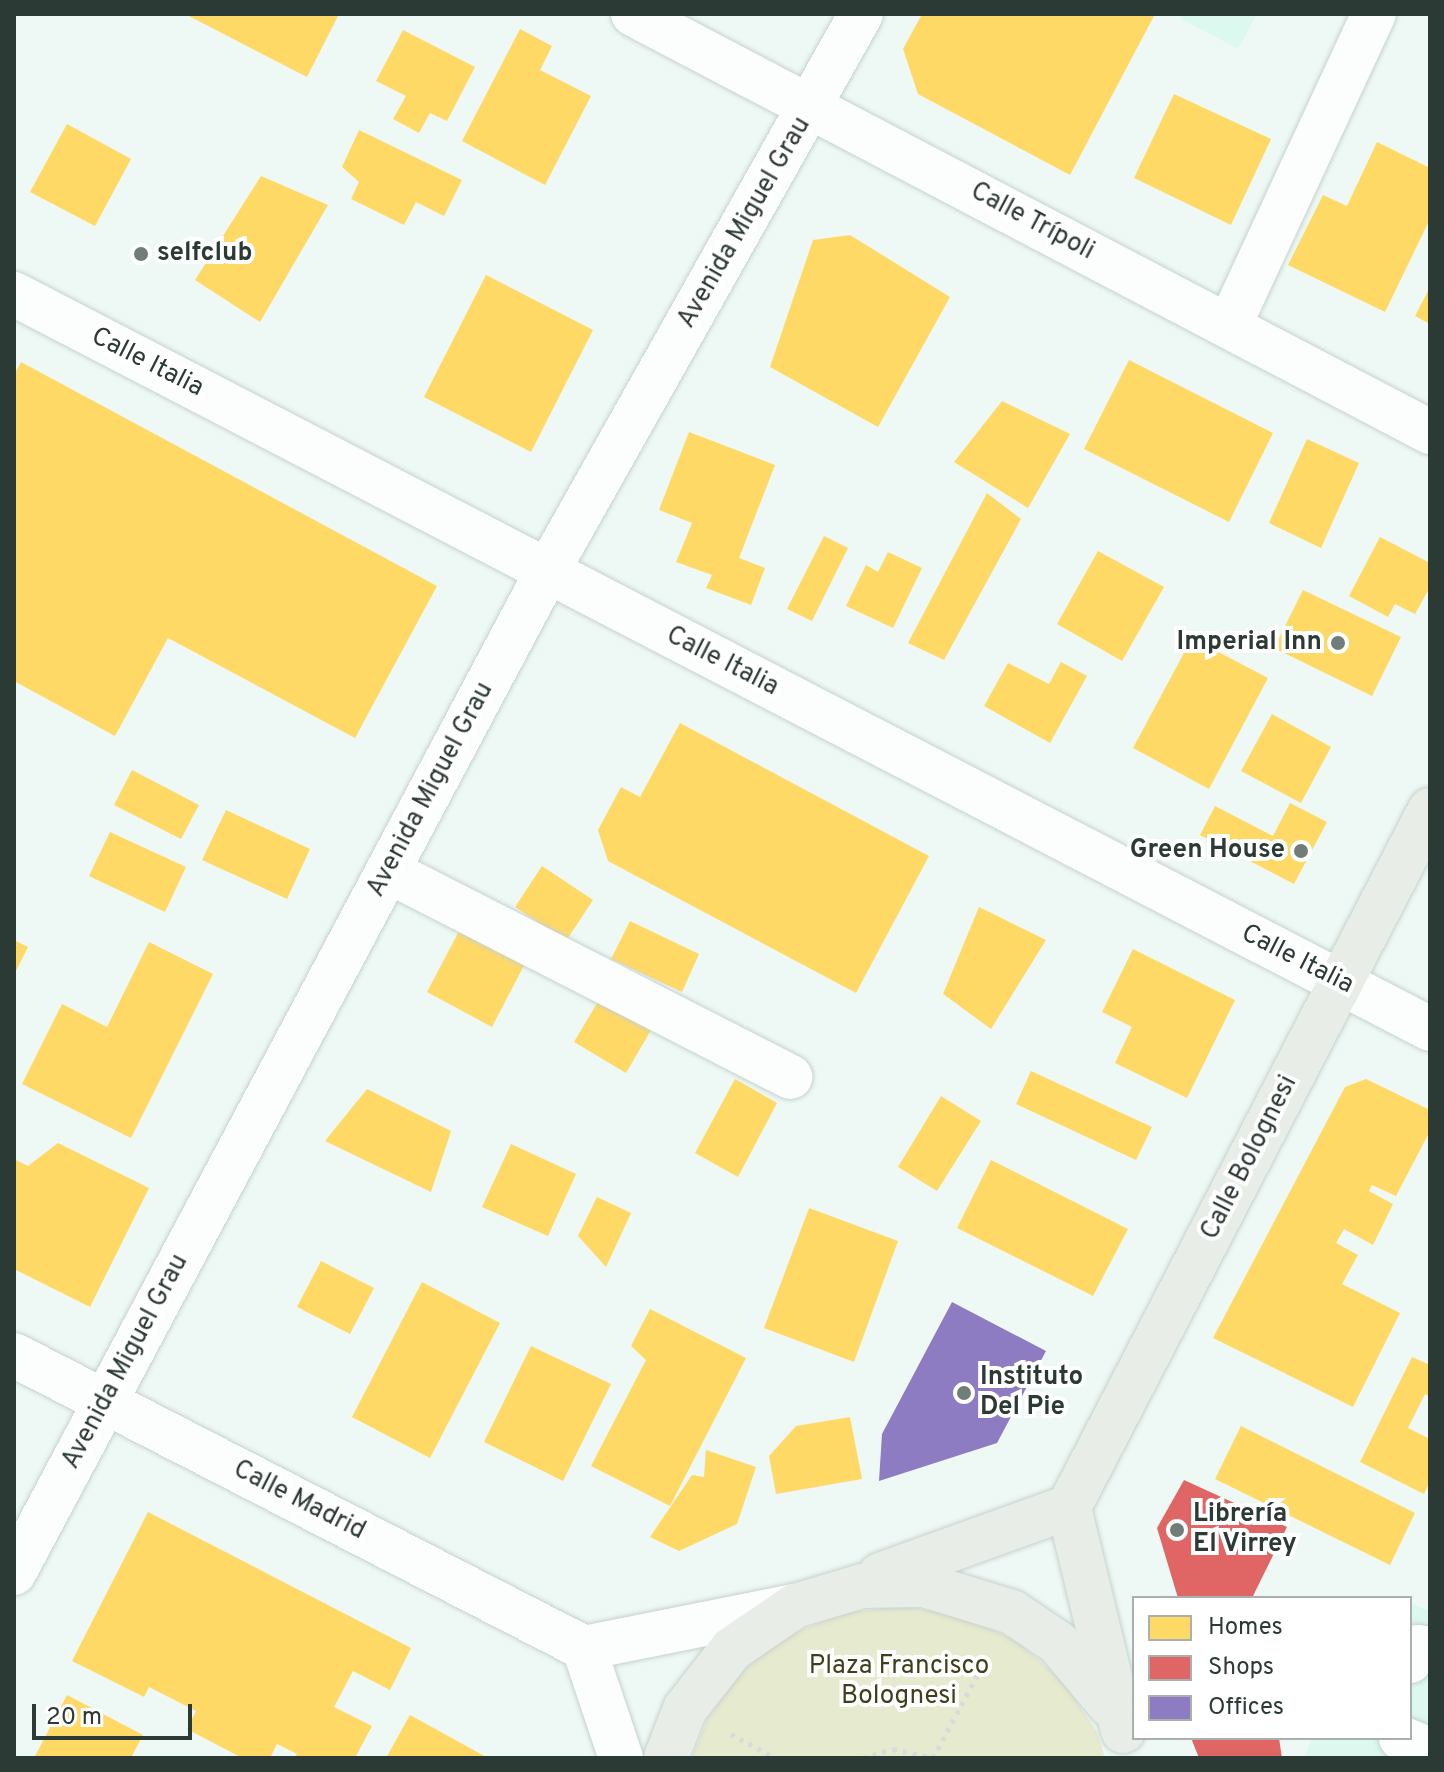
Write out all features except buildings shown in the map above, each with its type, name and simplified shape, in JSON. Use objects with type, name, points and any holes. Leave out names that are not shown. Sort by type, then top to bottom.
[{"type":"main road","name":"Calle Bolognesi","points":[[1069,1507],[1430,810]]},
{"type":"main road","points":[[666,1758],[685,1709],[706,1677],[752,1633],[813,1599],[1069,1507],[1128,1745]]},
{"type":"main road","points":[[813,1599],[893,1583],[924,1585],[1012,1612],[1078,1662],[1128,1745]]},
{"type":"street","name":"Calle Trípoli","points":[[633,14],[1430,432]]},
{"type":"street","name":"Avenida Miguel Grau","points":[[14,1573],[547,572],[861,14]]},
{"type":"street","points":[[1229,326],[1374,14]]},
{"type":"street","name":"Calle Italia","points":[[14,294],[1430,1029]]},
{"type":"street","points":[[388,871],[790,1077]]},
{"type":"street","name":"Calle Madrid","points":[[14,1355],[106,1399],[584,1648]]},
{"type":"street","points":[[621,1758],[584,1648],[813,1599]]},
{"type":"street","points":[[1412,1658],[1418,1647],[1430,1649]]},
{"type":"street","points":[[1406,1740],[1430,1750]]},
{"type":"path","points":[[863,1758],[893,1749],[933,1758],[1012,1612]]},
{"type":"shaded area","points":[[1182,14],[1257,14],[1238,49],[1180,18]]},
{"type":"shaded area","points":[[1412,1604],[1430,1611],[1430,1758],[1304,1758],[1311,1740],[1412,1740]]},
{"type":"green space","name":"Plaza Francisco Bolognesi","points":[[902,1606],[962,1616],[1017,1641],[1063,1681],[1097,1732],[1105,1758],[692,1758],[708,1717],[743,1670],[789,1635],[844,1613]]},
{"type":"place","name":"selfclub","points":[[141,254]]},
{"type":"place","name":"Imperial Inn","points":[[1338,643]]},
{"type":"place","name":"Green House","points":[[1301,851]]},
{"type":"place","name":"Instituto Del Pie","points":[[964,1393]]},
{"type":"place","name":"Librería El Virrey","points":[[1177,1530]]}]
